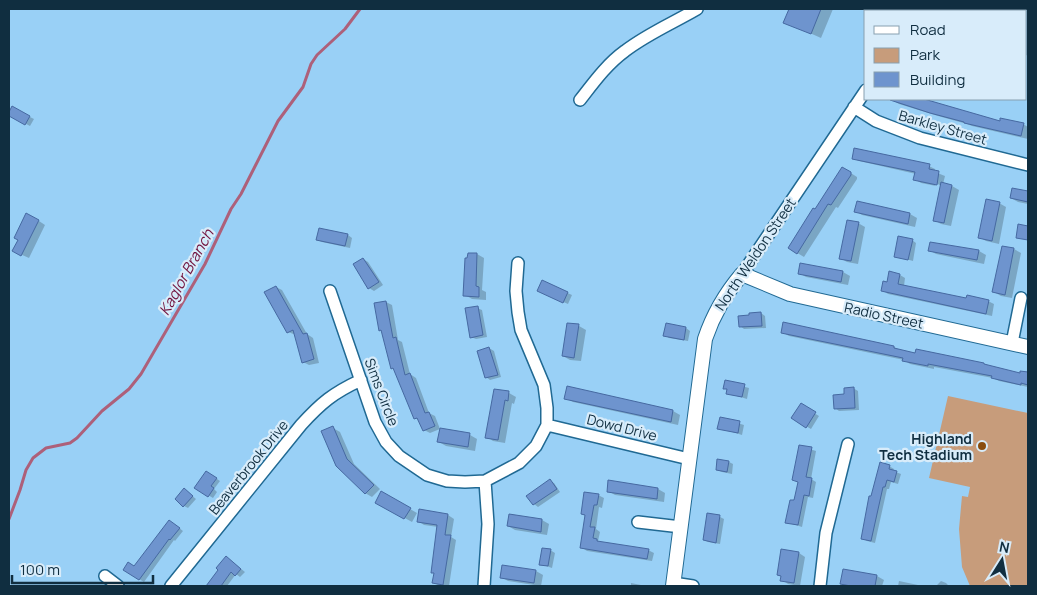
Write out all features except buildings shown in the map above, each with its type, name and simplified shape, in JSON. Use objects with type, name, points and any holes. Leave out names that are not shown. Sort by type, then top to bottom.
[{"type":"street","points":[[580,100],[606,67],[626,51],[697,9]]},
{"type":"street","name":"North Weldon Street","points":[[673,584],[705,339],[716,311],[731,287],[742,274],[864,93]]},
{"type":"street","name":"Barkley Street","points":[[854,107],[876,121],[920,138],[1028,165]]},
{"type":"street","name":"Sims Circle","points":[[330,291],[375,422],[386,442],[398,456],[426,475],[447,481],[486,481],[519,463],[536,446],[547,424],[544,386],[521,330],[516,291],[518,263]]},
{"type":"street","name":"Radio Street","points":[[742,274],[790,294],[1028,347]]},
{"type":"street","points":[[1012,343],[1021,298]]},
{"type":"street","name":"Beaverbrook Drive","points":[[171,586],[301,425],[322,403],[340,389],[360,380]]},
{"type":"street","name":"Dowd Drive","points":[[547,424],[689,460]]},
{"type":"street","points":[[820,586],[826,533],[848,444]]},
{"type":"street","points":[[484,586],[488,524],[486,481]]},
{"type":"street","points":[[638,522],[681,527]]},
{"type":"street","points":[[105,576],[118,586]]},
{"type":"street","points":[[673,584],[693,586]]},
{"type":"green space","name":"Highland Tech Stadium","points":[[948,396],[1028,413],[1028,586],[970,586],[962,567],[959,529],[962,496],[968,497],[970,487],[929,478]]},
{"type":"waterway","name":"Kaglor Branch","points":[[9,519],[26,470],[33,458],[46,448],[70,443],[77,438],[102,411],[129,389],[141,374],[205,264],[231,209],[241,194],[278,121],[303,87],[311,64],[317,55],[345,29],[360,9]]},
{"type":"place","name":"Highland Tech Stadium","points":[[982,446]]}]
